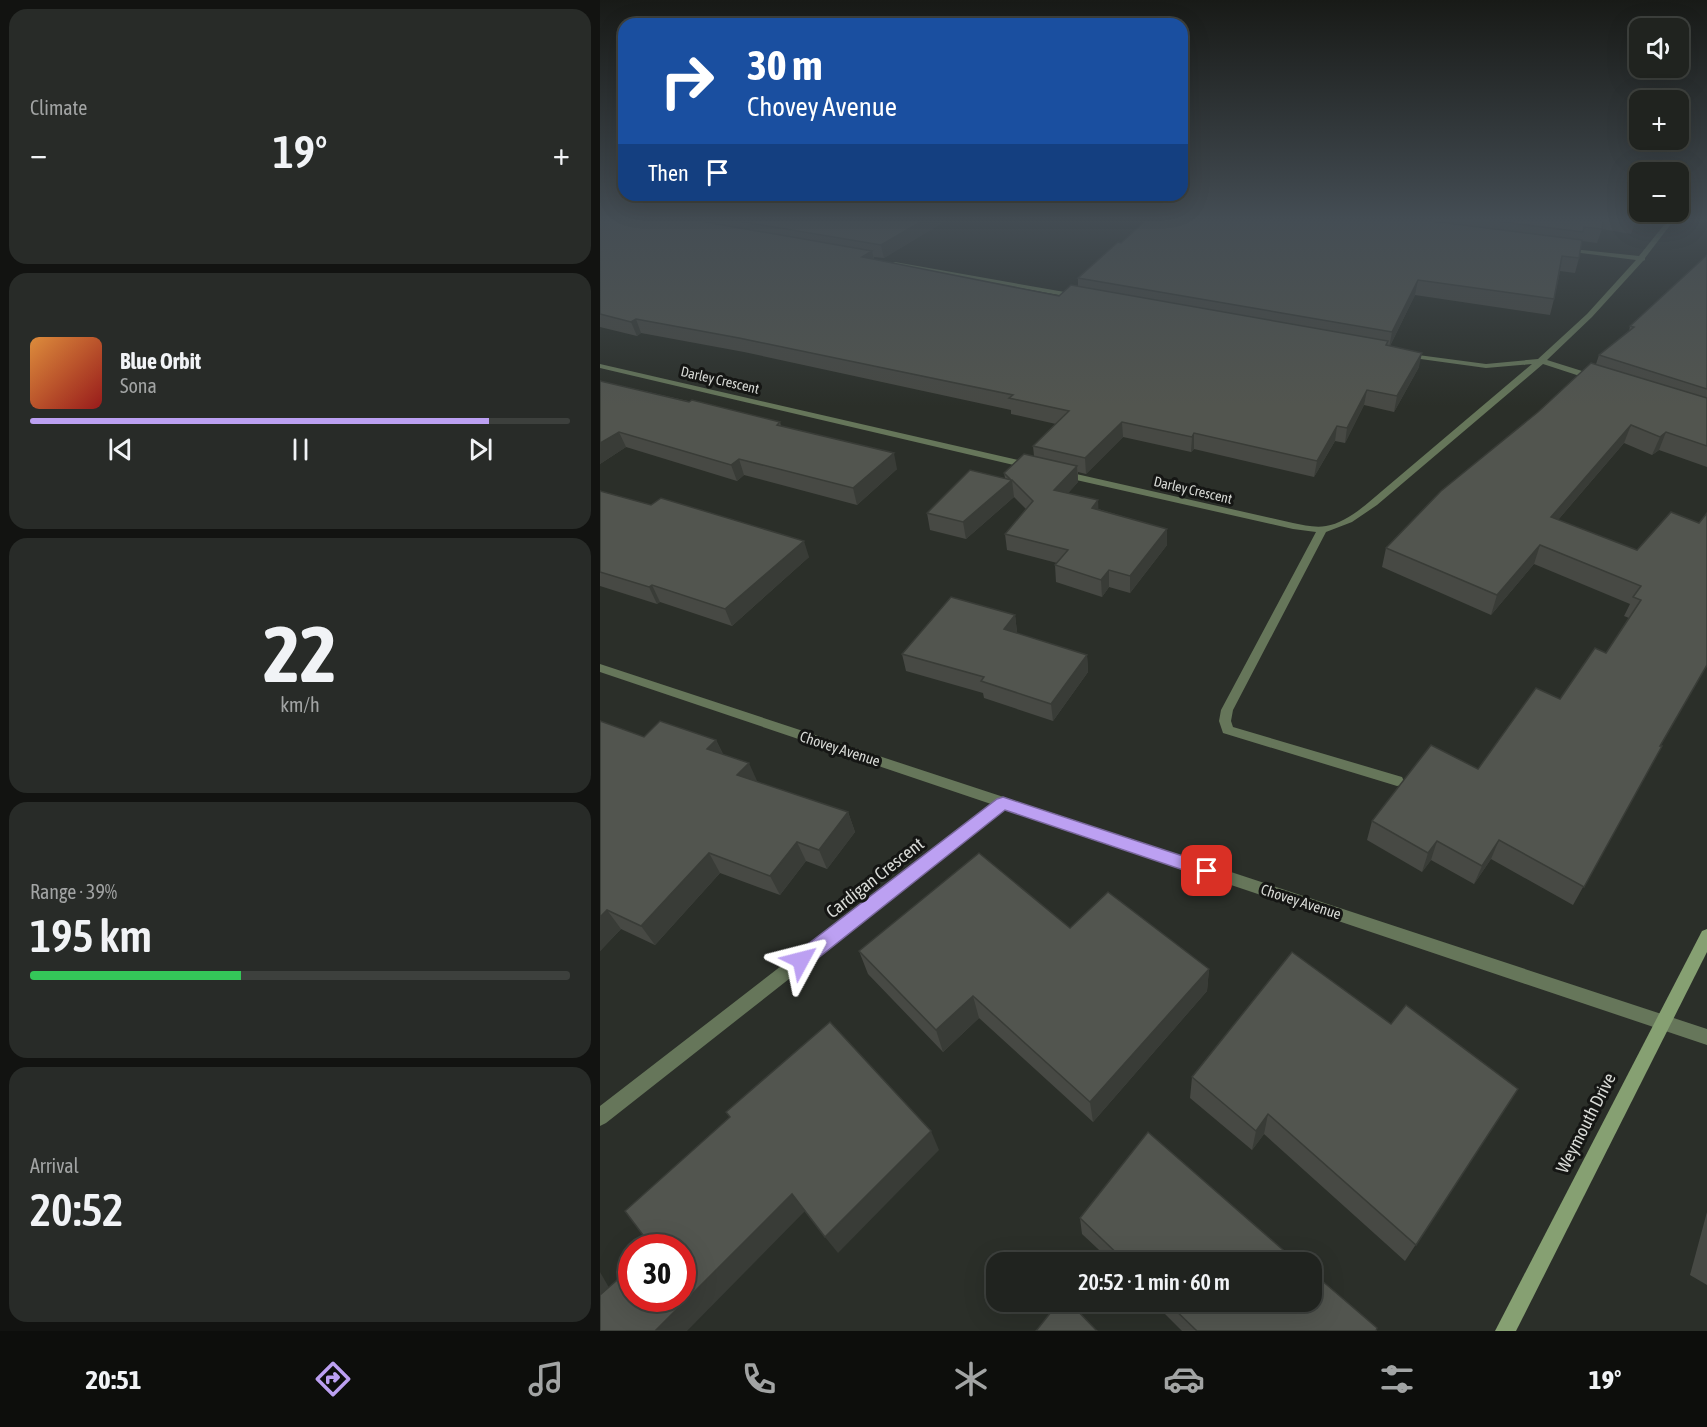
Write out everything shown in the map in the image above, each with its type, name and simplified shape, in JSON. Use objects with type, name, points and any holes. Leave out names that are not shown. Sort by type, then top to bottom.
[{"type":"street","points":[[997,282],[1090,299]]},
{"type":"street","points":[[1398,781],[1228,730],[1225,721],[1227,710],[1322,531],[1336,527],[1384,494],[1543,361],[1620,282]]},
{"type":"street","points":[[1395,353],[1486,366],[1543,361],[1609,382]]},
{"type":"street","name":"Darley Crescent","points":[[600,366],[1039,468]]},
{"type":"street","name":"Darley Crescent","points":[[1050,471],[1258,519],[1322,531]]},
{"type":"street","name":"Chovey Avenue","points":[[600,668],[1707,1037]]},
{"type":"street","name":"Cardigan Crescent","points":[[600,1117],[1003,803]]},
{"type":"street","name":"Weymouth Drive","points":[[1505,1331],[1661,1021],[1707,936]]},
{"type":"building","points":[[600,282],[989,282],[1059,296],[1071,285],[1388,341],[1386,345],[1422,353],[1397,396],[1367,390],[1347,428],[1337,426],[1317,461],[1194,433],[1192,437],[1122,422],[1085,458],[1033,446],[1069,411],[1009,398],[1013,395],[739,338],[636,319],[631,322],[600,314]]},
{"type":"building","points":[[1102,282],[1417,282],[1392,332]]},
{"type":"building","points":[[1433,282],[1557,282],[1554,299]]},
{"type":"building","points":[[1678,282],[1707,282],[1707,389],[1599,355],[1634,327],[1630,326]]},
{"type":"building","points":[[1591,363],[1707,398],[1707,446],[1666,432],[1660,437],[1631,425],[1551,517],[1637,550],[1671,512],[1699,523],[1707,513],[1707,665],[1660,746],[1662,746],[1584,887],[1499,840],[1482,866],[1437,841],[1428,853],[1372,821],[1431,745],[1478,769],[1536,688],[1560,699],[1595,648],[1606,653],[1641,600],[1633,597],[1641,586],[1540,545],[1497,595],[1386,548],[1441,491],[1538,412]]},
{"type":"building","points":[[600,381],[689,402],[692,400],[780,422],[777,425],[894,453],[853,488],[739,459],[731,465],[619,432],[600,443]]},
{"type":"building","points":[[1024,454],[1077,466],[1054,490],[1098,500],[1092,508],[1167,529],[1130,576],[1109,570],[1101,580],[1055,565],[1068,550],[1005,534],[1033,501],[1012,480],[963,522],[927,513],[970,470],[1011,480],[1004,473]]},
{"type":"building","points":[[600,491],[651,505],[661,498],[804,541],[725,609],[652,585],[649,587],[600,572]]},
{"type":"building","points":[[951,597],[1015,615],[1004,629],[1087,655],[1051,704],[981,681],[984,677],[902,654]]},
{"type":"building","points":[[600,721],[644,737],[660,721],[716,740],[707,749],[749,763],[737,775],[848,812],[819,850],[797,842],[770,876],[709,853],[641,926],[607,910],[600,917]]},
{"type":"building","points":[[979,853],[1070,928],[1108,892],[1209,969],[1090,1102],[973,996],[936,1030],[859,951]]},
{"type":"building","points":[[1292,952],[1391,1024],[1406,1005],[1518,1089],[1416,1245],[1268,1114],[1256,1131],[1192,1077]]},
{"type":"building","points":[[830,1022],[931,1131],[825,1237],[792,1194],[696,1290],[696,1234],[642,1234],[625,1211],[730,1117],[726,1112]]},
{"type":"building","points":[[1148,1132],[1285,1252],[1116,1252],[1080,1218]]},
{"type":"building","points":[[618,1279],[618,1312],[674,1312],[655,1331],[600,1331],[600,1295]]},
{"type":"building","points":[[1322,1281],[1377,1328],[1376,1331],[1197,1331],[1177,1312],[1322,1312]]},
{"type":"building","points":[[1051,1312],[1079,1312],[1097,1331],[1036,1331]]},
{"type":"route","points":[[801,960],[1003,803],[1207,871]]}]
